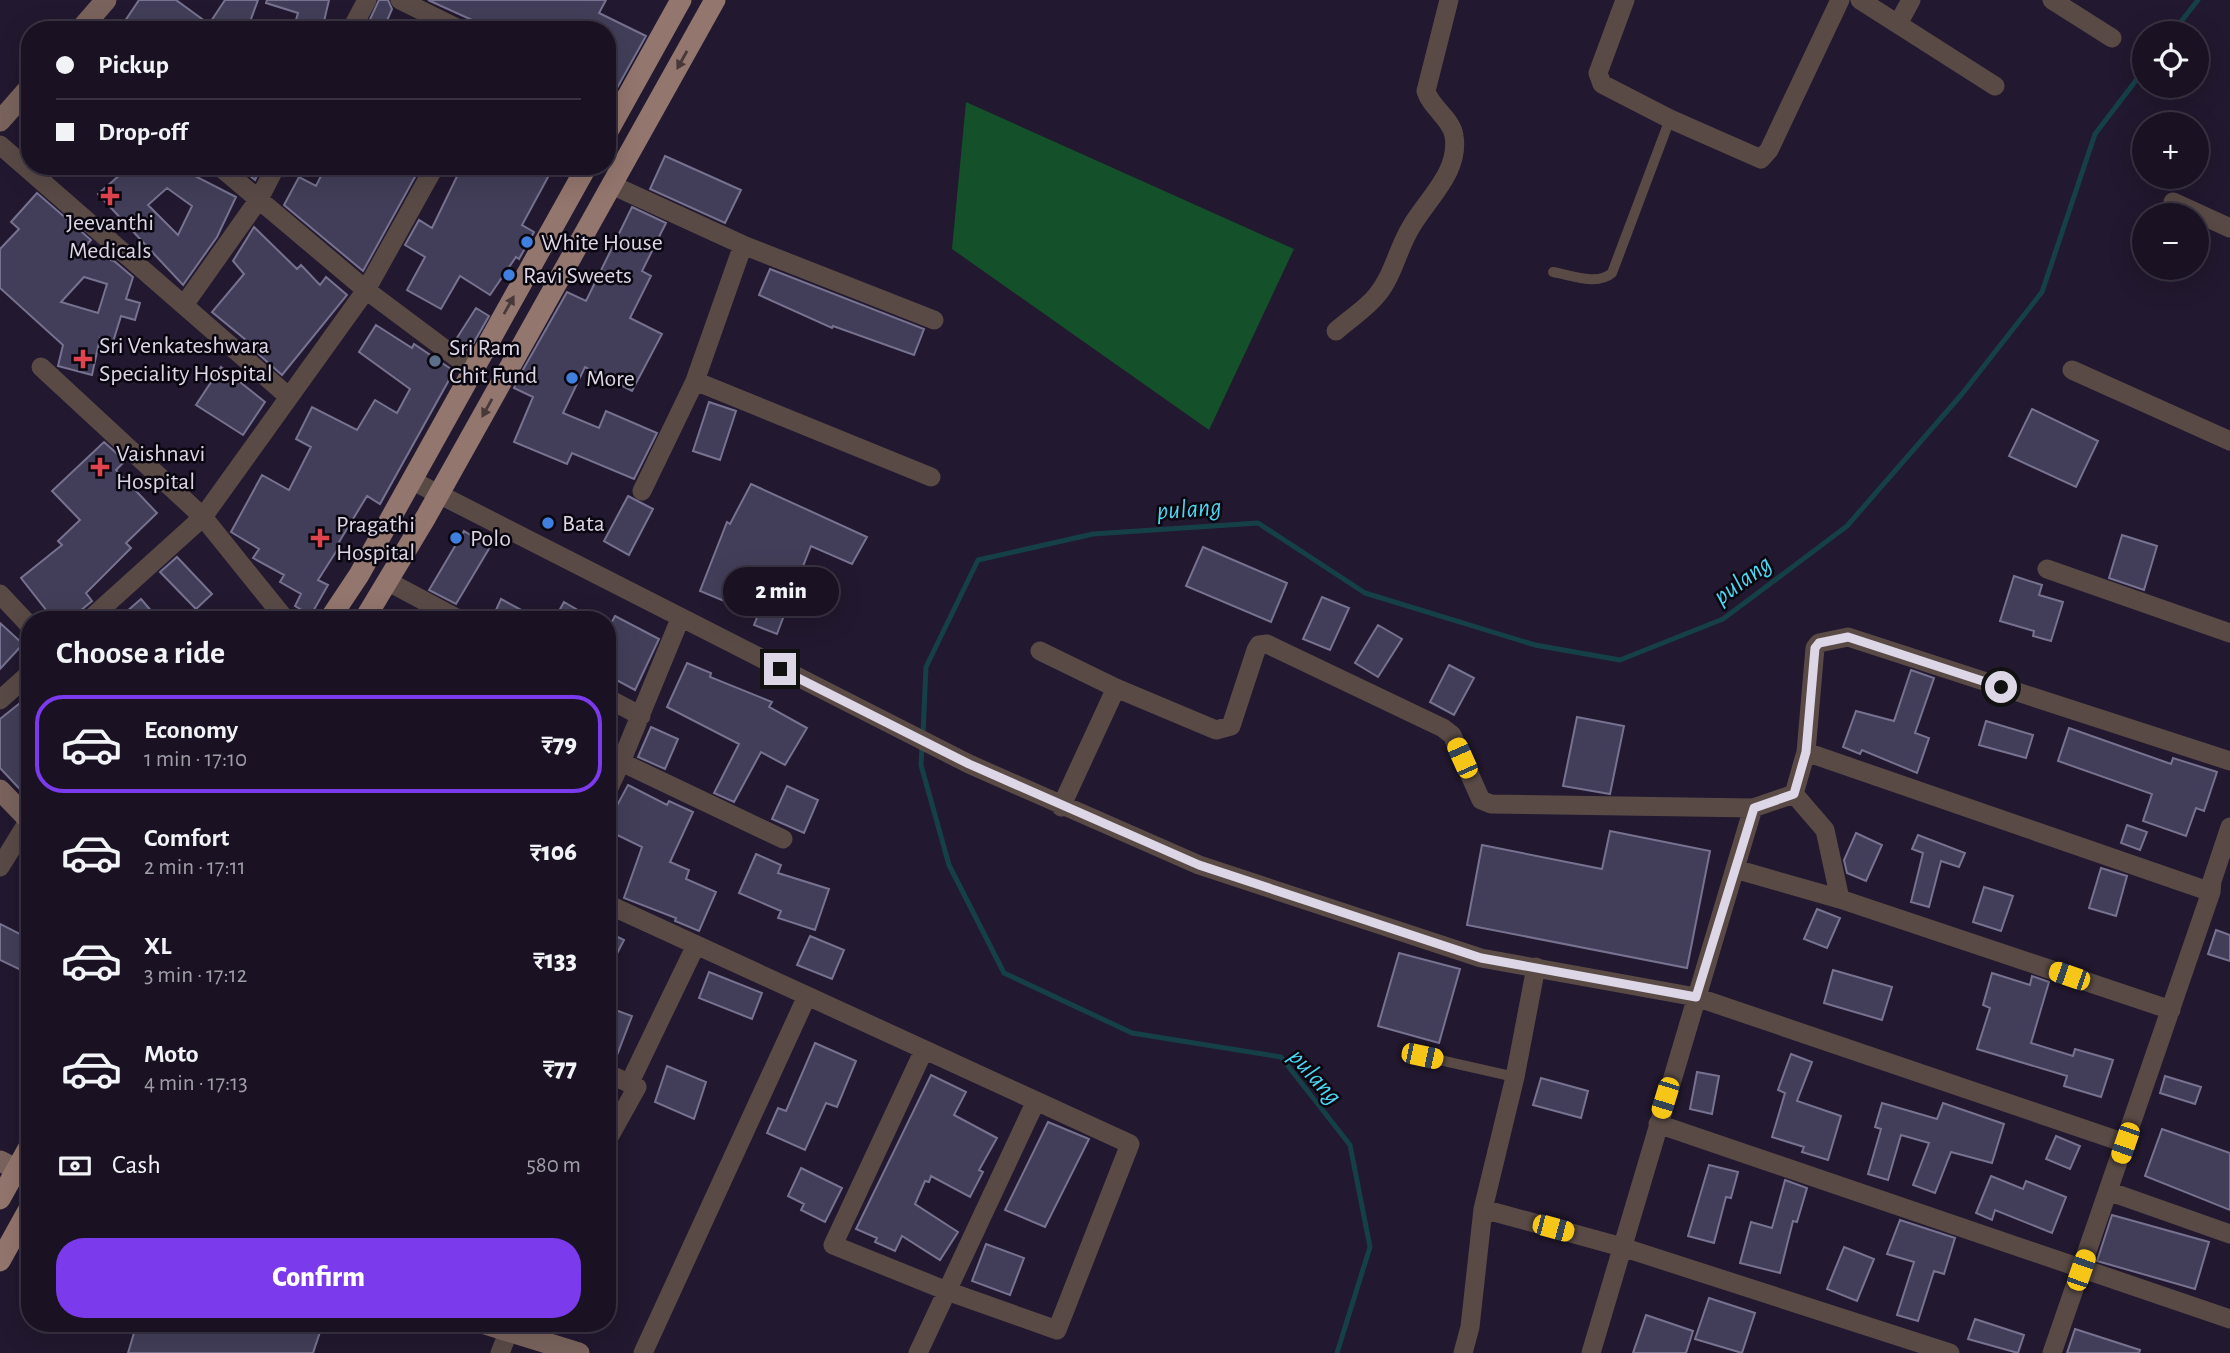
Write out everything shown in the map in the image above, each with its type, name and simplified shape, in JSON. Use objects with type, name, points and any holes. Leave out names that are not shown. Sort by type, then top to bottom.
[{"type":"main road","points":[[616,106],[681,0]]},
{"type":"main road","points":[[369,611],[437,496],[715,0]]},
{"type":"main road","points":[[335,611],[359,575],[582,175]]},
{"type":"main road","points":[[0,1199],[15,1169]]},
{"type":"main road","points":[[0,1261],[21,1223]]},
{"type":"street","points":[[88,21],[106,0]]},
{"type":"street","points":[[356,21],[367,0]]},
{"type":"street","points":[[400,0],[443,21]]},
{"type":"street","points":[[1336,331],[1376,297],[1410,228],[1446,177],[1452,162],[1455,149],[1453,130],[1426,91],[1449,0]]},
{"type":"street","points":[[1625,0],[1598,79],[1602,84],[1670,119],[1760,159],[1769,150],[1840,0]]},
{"type":"street","points":[[1860,0],[1995,86]]},
{"type":"street","points":[[1898,24],[1911,0]]},
{"type":"street","points":[[2052,0],[2112,38]]},
{"type":"street","points":[[0,121],[21,97]]},
{"type":"street","points":[[0,145],[21,163]]},
{"type":"street","points":[[34,175],[289,397]]},
{"type":"street","points":[[230,175],[366,290],[473,370]]},
{"type":"street","points":[[184,305],[259,199],[271,175]]},
{"type":"street","points":[[99,611],[203,517],[366,290],[430,175]]},
{"type":"street","points":[[612,184],[743,245],[934,320]]},
{"type":"street","points":[[2173,202],[2230,228]]},
{"type":"street","points":[[642,491],[695,381],[743,245]]},
{"type":"street","points":[[41,366],[203,517],[279,611]]},
{"type":"street","points":[[2072,370],[2230,442]]},
{"type":"street","points":[[695,381],[931,477]]},
{"type":"street","points":[[411,480],[437,496],[680,620],[1061,807],[1199,865],[1481,958],[1696,997],[2125,1143]]},
{"type":"street","points":[[2047,569],[2230,633]]},
{"type":"street","points":[[387,581],[443,611]]},
{"type":"street","points":[[0,594],[21,616]]},
{"type":"street","points":[[616,773],[680,620]]},
{"type":"street","points":[[1794,794],[1806,752],[1815,648],[1819,643],[1848,637],[2230,761]]},
{"type":"street","points":[[1040,651],[1116,688],[1216,730],[1224,730],[1231,726],[1256,650],[1259,645],[1267,644],[1443,728],[1452,735],[1481,800],[1491,804],[1754,808],[1794,794]]},
{"type":"street","points":[[0,700],[21,681]]},
{"type":"street","points":[[1061,807],[1116,688]]},
{"type":"street","points":[[616,703],[642,716]]},
{"type":"street","points":[[1806,752],[2218,887]]},
{"type":"street","points":[[621,762],[783,839]]},
{"type":"street","points":[[0,790],[21,812]]},
{"type":"street","points":[[1794,794],[1825,830],[1840,899]]},
{"type":"street","points":[[1591,1353],[1754,808]]},
{"type":"street","points":[[2052,1353],[2171,1010],[2218,887],[2230,827]]},
{"type":"street","points":[[0,867],[21,833]]},
{"type":"street","points":[[1735,869],[1840,899],[2171,1010]]},
{"type":"street","points":[[616,908],[1130,1144],[1057,1330],[947,1291],[833,1245],[924,1050]]},
{"type":"street","points":[[629,1083],[696,945]]},
{"type":"street","points":[[1463,1353],[1470,1326],[1483,1209],[1515,1077],[1536,967]]},
{"type":"street","points":[[643,1353],[807,996]]},
{"type":"street","points":[[616,1077],[637,1087],[616,1125]]},
{"type":"street","points":[[918,1353],[1035,1101]]},
{"type":"street","points":[[1658,1124],[2230,1319]]},
{"type":"street","points":[[2108,1191],[2230,1234]]},
{"type":"street","points":[[1483,1209],[1622,1247],[1950,1353]]},
{"type":"street","points":[[500,1353],[508,1332]]},
{"type":"street","points":[[523,1332],[579,1353]]},
{"type":"lane","points":[[1553,272],[1591,279],[1606,278],[1612,273],[1670,119]]},
{"type":"lane","points":[[1422,1056],[1515,1077]]},
{"type":"green space","points":[[966,102],[1294,249],[1209,430],[952,249]]},
{"type":"building","points":[[139,0],[176,0],[205,21],[125,21]]},
{"type":"building","points":[[225,0],[258,0],[250,21],[211,21]]},
{"type":"building","points":[[267,0],[329,0],[324,21],[296,21],[298,13],[266,3]]},
{"type":"building","points":[[379,0],[388,0],[392,9],[387,21],[369,21]]},
{"type":"building","points":[[428,0],[606,0],[599,13],[615,21],[474,21]]},
{"type":"building","points":[[616,21],[646,36],[616,90]]},
{"type":"building","points":[[665,156],[741,190],[725,223],[650,189]]},
{"type":"building","points":[[120,175],[193,175],[236,197],[217,237],[183,285],[98,194]],"holes":[[[167,188],[192,206],[178,235],[148,205]]]},
{"type":"building","points":[[322,175],[416,175],[363,271],[284,205],[299,177],[316,186]]},
{"type":"building","points":[[458,175],[549,175],[522,225],[534,232],[519,259],[516,257],[490,295],[460,276],[441,309],[407,290],[425,257],[405,245],[419,220],[432,228]]},
{"type":"building","points":[[37,193],[91,240],[81,251],[114,261],[133,277],[126,299],[140,303],[135,320],[121,316],[113,342],[100,338],[92,375],[58,366],[63,345],[0,288],[0,249],[19,229],[11,222]],"holes":[[[84,277],[107,284],[98,313],[61,302]]]},
{"type":"building","points":[[632,207],[666,223],[642,271],[651,276],[630,318],[662,334],[632,391],[585,367],[563,413],[599,428],[606,411],[657,433],[634,479],[572,453],[567,464],[514,442],[533,397],[514,388],[520,375],[567,292],[586,301]]},
{"type":"building","points":[[254,227],[297,269],[301,265],[320,285],[326,277],[347,295],[282,375],[255,351],[257,349],[212,312],[244,274],[233,261]]},
{"type":"building","points":[[770,269],[924,329],[914,355],[833,326],[832,328],[759,295]]},
{"type":"building","points":[[476,308],[489,316],[469,351],[455,341]]},
{"type":"building","points":[[376,325],[412,348],[414,344],[454,371],[380,504],[367,496],[339,542],[341,544],[318,580],[328,585],[313,611],[304,611],[295,606],[301,594],[280,582],[284,575],[253,558],[259,549],[231,532],[262,475],[289,490],[311,447],[296,439],[312,407],[357,430],[375,400],[397,413],[410,389],[359,352]]},
{"type":"building","points":[[221,367],[265,402],[243,435],[196,405]]},
{"type":"building","points":[[709,402],[736,411],[720,460],[693,451]]},
{"type":"building","points":[[2032,409],[2098,441],[2076,487],[2009,456]]},
{"type":"building","points":[[104,442],[125,461],[116,470],[157,513],[126,543],[131,548],[86,593],[92,601],[80,611],[47,611],[21,578],[62,545],[58,541],[80,520],[52,491]]},
{"type":"building","points":[[751,484],[867,537],[852,564],[811,546],[796,584],[808,588],[798,615],[786,610],[777,634],[754,625],[758,615],[700,591],[727,522],[730,524]]},
{"type":"building","points":[[628,496],[653,509],[629,555],[604,541]]},
{"type":"building","points":[[464,531],[490,547],[456,604],[429,590]]},
{"type":"building","points":[[2122,535],[2157,546],[2144,590],[2109,578]]},
{"type":"building","points":[[1203,547],[1287,583],[1271,622],[1186,586]]},
{"type":"building","points":[[177,557],[212,594],[196,609],[160,572]]},
{"type":"building","points":[[2014,576],[2042,585],[2039,595],[2063,602],[2051,641],[2033,636],[2034,631],[2000,621]]},
{"type":"building","points":[[1322,597],[1349,608],[1330,650],[1303,639]]},
{"type":"building","points":[[141,599],[151,611],[127,611]]},
{"type":"building","points":[[501,599],[523,611],[495,611]]},
{"type":"building","points":[[564,602],[580,611],[559,611]]},
{"type":"building","points":[[616,617],[659,639],[635,690],[616,680]]},
{"type":"building","points":[[0,623],[21,642],[21,646],[0,669]]},
{"type":"building","points":[[1378,625],[1402,639],[1378,677],[1355,663]]},
{"type":"building","points":[[687,663],[711,673],[710,677],[772,702],[769,707],[807,728],[785,765],[761,752],[734,802],[714,793],[739,744],[667,707]]},
{"type":"building","points":[[1449,665],[1474,678],[1454,715],[1430,702]]},
{"type":"building","points":[[1911,670],[1934,678],[1915,733],[1929,738],[1917,773],[1862,750],[1860,754],[1843,747],[1856,711],[1894,721]]},
{"type":"building","points":[[21,702],[21,790],[0,768],[0,719]]},
{"type":"building","points":[[1577,717],[1624,726],[1610,794],[1563,786]]},
{"type":"building","points":[[1986,721],[2033,735],[2026,758],[1979,745]]},
{"type":"building","points":[[651,727],[678,739],[665,769],[638,757]]},
{"type":"building","points":[[2069,728],[2171,764],[2173,758],[2217,772],[2204,811],[2196,808],[2186,836],[2143,821],[2152,794],[2058,761]]},
{"type":"building","points":[[628,785],[667,805],[669,801],[693,812],[670,862],[689,870],[686,879],[716,892],[699,931],[675,921],[676,918],[624,898],[642,847],[616,834],[616,807]]},
{"type":"building","points":[[787,786],[818,800],[804,833],[772,819]]},
{"type":"building","points":[[2127,825],[2147,832],[2140,850],[2121,843]]},
{"type":"building","points":[[1610,831],[1710,851],[1687,968],[1467,925],[1482,845],[1602,869]]},
{"type":"building","points":[[1856,833],[1882,845],[1866,881],[1847,873],[1844,860]]},
{"type":"building","points":[[1918,835],[1965,853],[1959,867],[1941,861],[1929,907],[1911,902],[1923,853],[1912,849]]},
{"type":"building","points":[[756,854],[781,865],[778,873],[829,889],[815,930],[778,918],[781,911],[739,893]]},
{"type":"building","points":[[2101,868],[2127,876],[2116,916],[2089,908]]},
{"type":"building","points":[[1984,887],[2013,896],[2001,931],[1973,922]]},
{"type":"building","points":[[1817,909],[1840,918],[1827,948],[1804,939]]},
{"type":"building","points":[[0,924],[21,934],[21,970],[0,960]]},
{"type":"building","points":[[2216,930],[2230,935],[2230,961],[2208,954]]},
{"type":"building","points":[[616,936],[624,940],[616,956]]},
{"type":"building","points":[[810,936],[844,950],[832,979],[797,965]]},
{"type":"building","points":[[1399,953],[1460,969],[1439,1043],[1378,1026]]},
{"type":"building","points":[[1833,970],[1892,987],[1882,1020],[1824,1003]]},
{"type":"building","points":[[709,972],[762,993],[752,1019],[699,998]]},
{"type":"building","points":[[1992,973],[2030,985],[2032,976],[2049,982],[2031,1043],[2073,1056],[2075,1049],[2113,1060],[2101,1097],[2064,1086],[2067,1076],[1977,1049],[1990,1008],[1983,1005]]},
{"type":"building","points":[[616,1010],[632,1016],[616,1058]]},
{"type":"building","points":[[815,1043],[856,1061],[837,1107],[826,1103],[805,1150],[767,1133],[778,1108],[786,1111]]},
{"type":"building","points":[[1791,1054],[1812,1062],[1797,1101],[1841,1116],[1828,1160],[1802,1152],[1804,1147],[1772,1137],[1785,1093],[1778,1090]]},
{"type":"building","points":[[667,1066],[706,1082],[694,1119],[655,1102]]},
{"type":"building","points":[[1697,1072],[1719,1076],[1712,1114],[1690,1109]]},
{"type":"building","points":[[931,1075],[966,1092],[954,1115],[997,1138],[979,1170],[983,1172],[970,1197],[931,1176],[929,1182],[925,1181],[915,1204],[958,1232],[940,1260],[902,1236],[895,1251],[875,1242],[877,1238],[856,1229]]},
{"type":"building","points":[[2165,1076],[2201,1087],[2195,1104],[2160,1093]]},
{"type":"building","points":[[1541,1078],[1588,1091],[1581,1118],[1533,1105]]},
{"type":"building","points":[[1882,1103],[1937,1119],[1943,1103],[2004,1124],[1992,1163],[1951,1152],[1935,1193],[1913,1185],[1929,1143],[1901,1135],[1888,1180],[1868,1174],[1881,1129],[1875,1127]]},
{"type":"building","points":[[1048,1122],[1089,1139],[1045,1227],[1005,1210]]},
{"type":"building","points":[[2162,1129],[2230,1153],[2230,1210],[2145,1176]]},
{"type":"building","points":[[2056,1136],[2080,1146],[2070,1169],[2046,1159]]},
{"type":"building","points":[[1709,1165],[1738,1172],[1731,1198],[1726,1197],[1714,1243],[1688,1236]]},
{"type":"building","points":[[801,1168],[842,1188],[825,1222],[801,1210],[804,1204],[788,1196]]},
{"type":"building","points":[[1991,1176],[2023,1189],[2026,1181],[2066,1197],[2052,1233],[1995,1210],[1992,1220],[1976,1213]]},
{"type":"building","points":[[1785,1180],[1807,1188],[1797,1222],[1793,1221],[1780,1273],[1740,1263],[1751,1222],[1772,1228]]},
{"type":"building","points":[[2112,1215],[2209,1242],[2195,1289],[2097,1261]]},
{"type":"building","points":[[1900,1220],[1955,1238],[1944,1274],[1934,1271],[1918,1321],[1897,1315],[1914,1262],[1887,1254]]},
{"type":"building","points":[[986,1244],[1024,1258],[1010,1295],[972,1281]]},
{"type":"building","points":[[1844,1247],[1874,1259],[1857,1301],[1827,1289]]},
{"type":"building","points":[[1709,1298],[1755,1313],[1742,1353],[1695,1339]]},
{"type":"building","points":[[1646,1315],[1693,1331],[1686,1353],[1633,1353]]},
{"type":"building","points":[[1975,1319],[2024,1335],[2018,1353],[1968,1339]]},
{"type":"building","points":[[2075,1329],[2140,1350],[2139,1353],[2067,1353]]},
{"type":"building","points":[[134,1332],[320,1332],[313,1353],[128,1353]]},
{"type":"waterway","name":"pulang","points":[[2181,21],[2198,0]]},
{"type":"waterway","name":"pulang","points":[[923,734],[926,667],[978,560],[1093,534],[1258,523],[1365,593],[1535,645],[1620,660],[1723,619],[1847,526],[1962,394],[2042,292],[2095,134],[2132,86]]},
{"type":"waterway","name":"pulang","points":[[922,744],[921,765],[949,865],[1004,973],[1132,1033],[1281,1057],[1350,1145],[1370,1247],[1337,1353]]},
{"type":"place","name":"Jeevanthi Medicals","points":[[110,196]]},
{"type":"place","name":"White House","points":[[527,242]]},
{"type":"place","name":"Ravi Sweets","points":[[509,275]]},
{"type":"place","name":"Sri Venkateshwara Speciality Hospital","points":[[83,359]]},
{"type":"place","name":"Sri Ram Chit Fund","points":[[435,361]]},
{"type":"place","name":"More","points":[[572,378]]},
{"type":"place","name":"Vaishnavi Hospital","points":[[100,467]]},
{"type":"place","name":"Bata","points":[[548,523]]},
{"type":"place","name":"Pragathi Hospital","points":[[320,538]]},
{"type":"place","name":"Polo","points":[[456,538]]},
{"type":"route","points":[[780,669],[969,764],[1061,807],[1199,865],[1481,958],[1696,997],[1754,808],[1794,794],[1806,752],[1815,648],[1819,643],[1848,637],[2001,687]]}]
